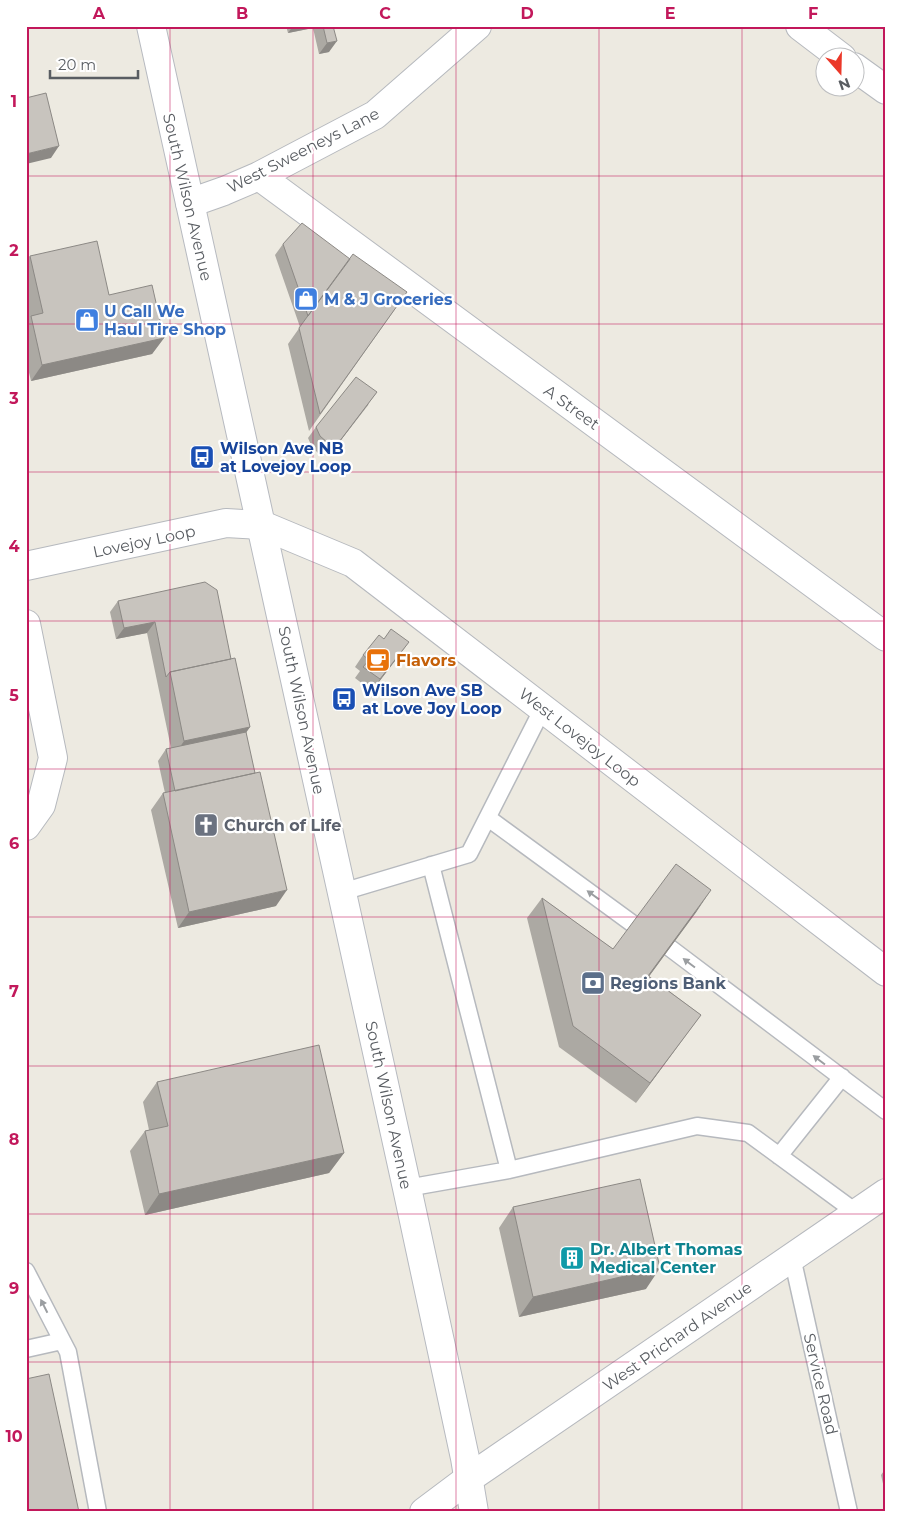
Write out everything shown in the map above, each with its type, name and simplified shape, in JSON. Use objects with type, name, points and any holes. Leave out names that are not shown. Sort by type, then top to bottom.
[{"type":"street","name":"South Wilson Avenue","points":[[151,26],[407,1188],[474,1512]]},
{"type":"street","name":"West Sweeneys Lane","points":[[190,203],[259,176],[376,115],[477,26]]},
{"type":"street","points":[[800,26],[829,48]]},
{"type":"street","points":[[864,74],[886,90]]},
{"type":"street","name":"A Street","points":[[259,176],[886,637]]},
{"type":"street","name":"Lovejoy Loop","points":[[26,566],[226,523],[262,525]]},
{"type":"street","name":"West Lovejoy Loop","points":[[262,525],[353,563],[886,972]]},
{"type":"street","points":[[26,624],[53,758],[41,805],[26,826]]},
{"type":"street","name":"West Prichard Avenue","points":[[424,1512],[468,1479],[886,1193]]},
{"type":"lane","points":[[342,892],[469,854],[543,708]]},
{"type":"lane","points":[[488,818],[633,924]]},
{"type":"lane","points":[[430,865],[510,1170]]},
{"type":"lane","points":[[670,948],[886,1110]]},
{"type":"lane","points":[[779,1156],[842,1077]]},
{"type":"lane","points":[[407,1188],[510,1170],[697,1126],[748,1132],[857,1213]]},
{"type":"lane","name":"Service Road","points":[[792,1257],[849,1512]]},
{"type":"lane","points":[[26,1271],[68,1352],[98,1512]]},
{"type":"lane","points":[[26,1349],[62,1341]]},
{"type":"building","points":[[323,26],[333,26],[337,41],[327,43]]},
{"type":"building","points":[[46,93],[59,146],[26,154],[26,98]]},
{"type":"building","name":"M & J Groceries","points":[[302,223],[350,259],[308,316],[283,244]]},
{"type":"building","name":"U Call We Haul Tire Shop","points":[[97,241],[109,295],[152,285],[164,338],[42,365],[31,316],[43,313],[30,256]]},
{"type":"building","points":[[353,254],[407,292],[320,414],[299,328]]},
{"type":"building","points":[[356,377],[377,392],[339,442],[328,443],[320,436],[316,427]]},
{"type":"building","points":[[205,582],[217,590],[231,659],[170,672],[166,677],[155,622],[124,628],[118,601]]},
{"type":"building","name":"Flavors","points":[[391,629],[409,642],[380,679],[363,667],[369,660],[363,655],[379,635],[384,639]]},
{"type":"building","points":[[235,658],[250,727],[184,741],[170,672]]},
{"type":"building","points":[[246,732],[255,773],[175,791],[166,749]]},
{"type":"building","points":[[260,772],[287,890],[189,912],[163,793]]},
{"type":"building","name":"Regions Bank","points":[[676,864],[711,890],[648,976],[701,1015],[650,1083],[573,1026],[542,898],[613,949]]},
{"type":"building","points":[[319,1045],[344,1153],[159,1194],[145,1131],[168,1126],[157,1082]]},
{"type":"building","name":"Dr. Albert Thomas Medical Center","points":[[640,1179],[660,1268],[533,1297],[513,1207]]},
{"type":"building","points":[[49,1374],[79,1512],[26,1512],[26,1379]]},
{"type":"place","name":"M & J Groceries","points":[[306,299]]},
{"type":"place","name":"U Call We Haul Tire Shop","points":[[87,320]]},
{"type":"place","name":"Wilson Ave NB at Lovejoy Loop","points":[[202,457]]},
{"type":"place","name":"Flavors","points":[[378,660]]},
{"type":"place","name":"Wilson Ave SB at Love Joy Loop","points":[[344,699]]},
{"type":"place","name":"Church of Life","points":[[206,825]]},
{"type":"place","name":"Regions Bank","points":[[593,983]]},
{"type":"place","name":"Dr. Albert Thomas Medical Center","points":[[572,1258]]}]
